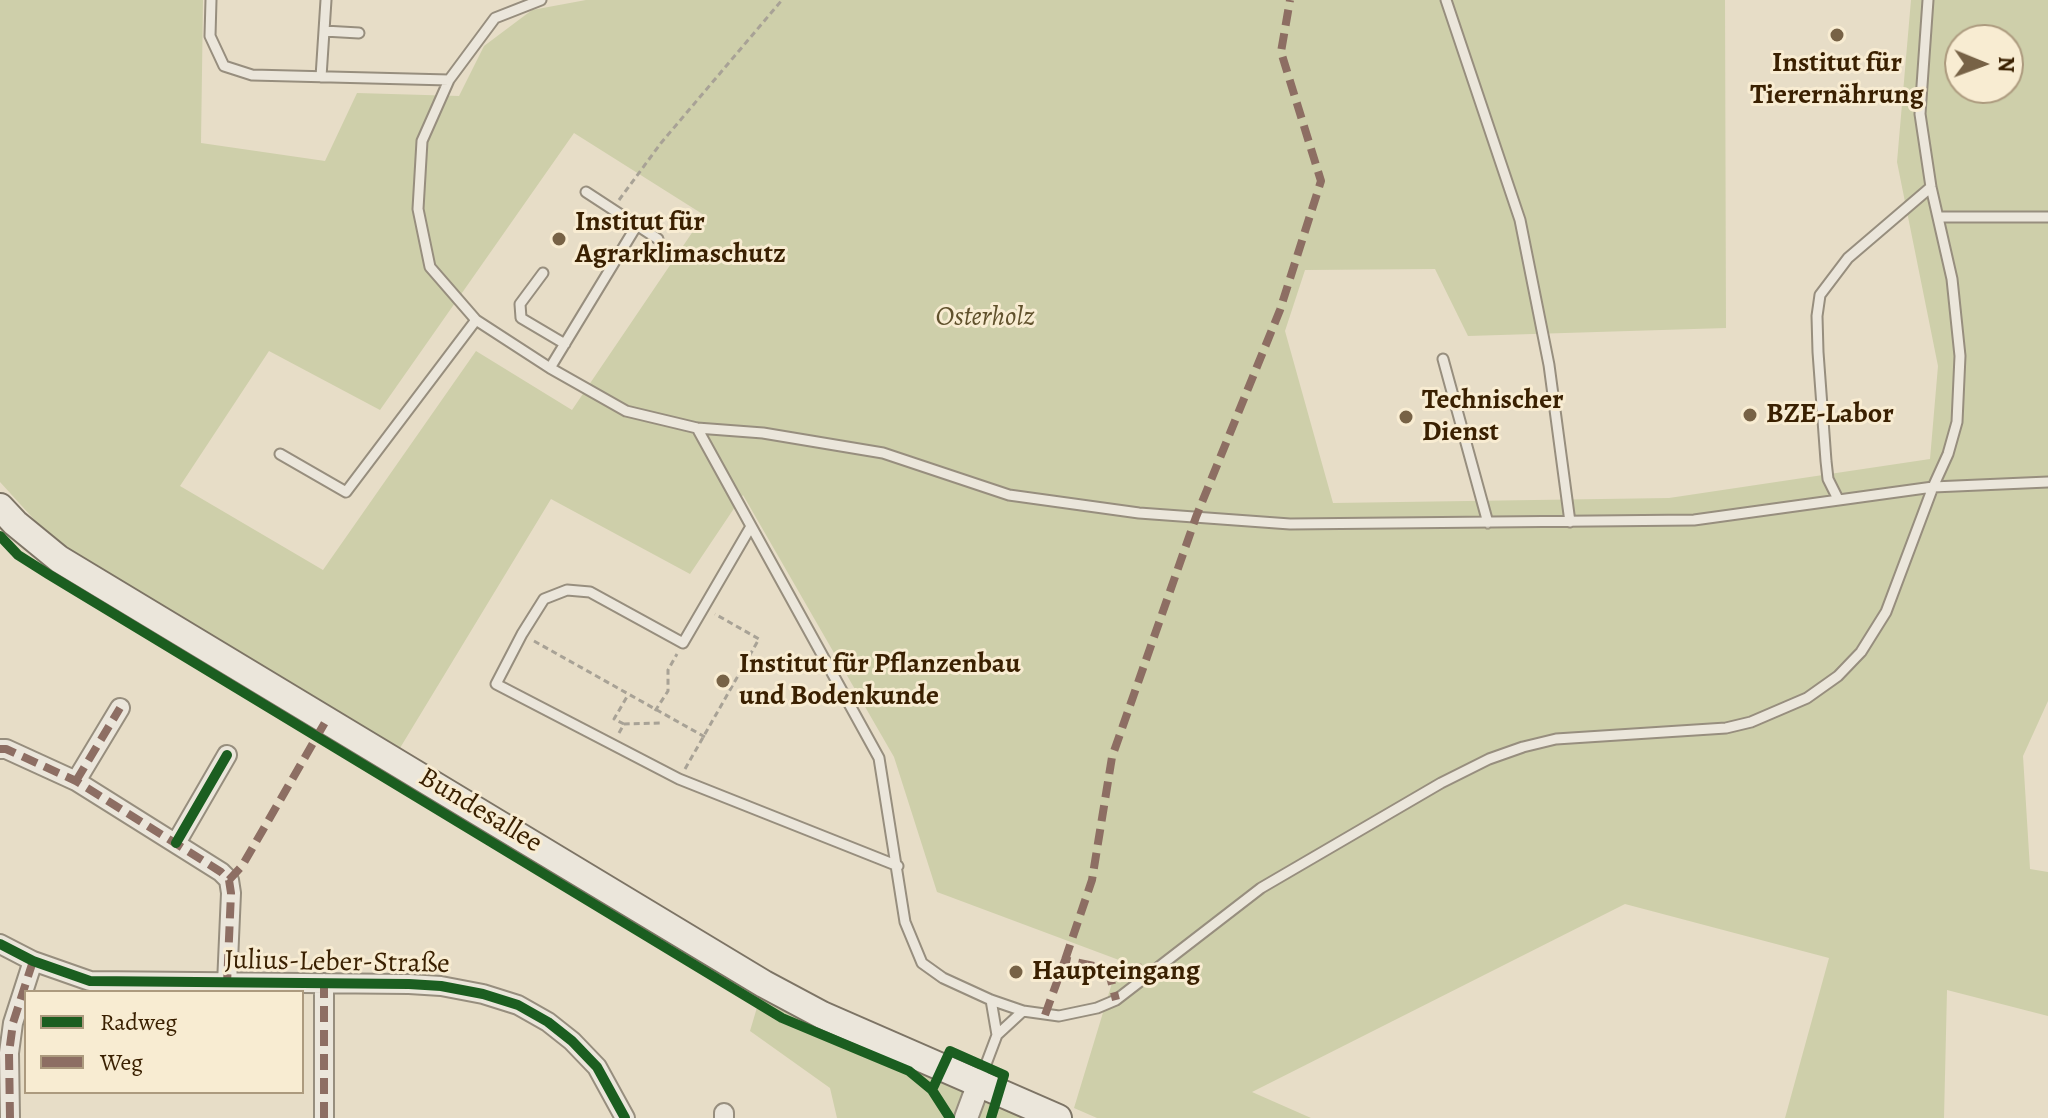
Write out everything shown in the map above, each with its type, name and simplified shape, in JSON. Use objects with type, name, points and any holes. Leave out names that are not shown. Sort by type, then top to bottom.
[{"type":"main road","name":"Bundesallee","points":[[0,507],[59,559],[764,984],[822,1015],[1058,1118]]},
{"type":"street","points":[[76,781],[120,708]]},
{"type":"street","points":[[0,749],[76,781],[229,880],[227,984]]},
{"type":"street","points":[[176,843],[227,755]]},
{"type":"street","name":"Julius-Leber-Straße","points":[[0,944],[33,961],[90,981],[441,986],[483,994],[518,1005],[548,1022],[597,1067],[625,1118]]},
{"type":"street","points":[[10,1118],[9,1053],[13,1023],[33,961]]},
{"type":"street","points":[[324,983],[324,1118]]},
{"type":"street","points":[[966,1118],[979,1083]]},
{"type":"lane","points":[[211,0],[210,36],[224,66],[252,75],[449,80]]},
{"type":"lane","points":[[321,77],[326,0]]},
{"type":"lane","points":[[541,0],[495,18],[449,80],[422,141],[418,209],[430,267],[476,320],[550,368],[626,411],[697,428],[763,433],[883,453],[1009,495],[1139,513],[1290,524],[1694,520],[1933,487],[2048,482]]},
{"type":"lane","points":[[1446,0],[1520,220],[1549,365],[1570,522]]},
{"type":"lane","points":[[697,428],[879,758],[905,922],[922,963],[943,978],[1023,1011],[1059,1016],[1097,1008],[1116,1000],[1261,888],[1479,763],[1556,739],[1726,728],[1751,722],[1807,698],[1838,676],[1861,652],[1886,612],[1957,422],[1960,356],[1952,279],[1931,187],[1920,114],[1928,0]]},
{"type":"lane","points":[[324,31],[359,33]]},
{"type":"lane","points":[[1838,499],[1828,479],[1826,461],[1818,352],[1820,295],[1848,258],[1931,187]]},
{"type":"lane","points":[[586,192],[658,239]]},
{"type":"lane","points":[[1938,217],[2048,217]]},
{"type":"lane","points":[[550,368],[637,225]]},
{"type":"lane","points":[[543,273],[520,304],[521,318],[565,344]]},
{"type":"lane","points":[[280,454],[346,492],[476,320]]},
{"type":"lane","points":[[1443,359],[1488,523]]},
{"type":"lane","points":[[750,528],[683,643],[590,592],[567,590],[544,599],[496,684],[679,779],[898,866]]},
{"type":"lane","points":[[991,1000],[997,1035]]},
{"type":"lane","points":[[979,1083],[997,1035],[1023,1011]]},
{"type":"path","points":[[612,209],[661,143],[782,0]]},
{"type":"path","points":[[679,779],[759,639],[703,607]]},
{"type":"path","points":[[522,634],[705,737]]},
{"type":"path","points":[[655,711],[668,691],[668,670],[683,643]]},
{"type":"path","points":[[628,695],[614,719],[624,724],[662,723]]},
{"type":"path","points":[[611,746],[624,724]]},
{"type":"green space","name":"Osterholz","points":[[0,0],[203,0],[201,143],[325,161],[357,93],[459,96],[484,46],[532,10],[586,0],[1725,0],[1726,328],[1468,336],[1435,269],[1305,270],[1285,331],[1333,503],[1669,498],[1930,459],[1938,366],[1897,162],[1911,0],[2048,0],[2048,701],[2023,756],[2030,869],[2048,872],[2048,1016],[1947,990],[1944,1118],[1785,1118],[1829,958],[1625,904],[1252,1092],[1311,1118],[1097,1118],[1074,1108],[1119,960],[937,892],[894,757],[743,495],[690,574],[551,499],[400,748],[51,538],[0,482]],"holes":[[[574,133],[704,215],[572,410],[476,351],[323,570],[180,486],[269,351],[380,410]]]},
{"type":"green space","points":[[764,984],[1058,1118],[837,1118],[830,1088],[750,1031]]},
{"type":"marked path","points":[[1065,960],[1092,880],[1112,757],[1196,517],[1280,310],[1321,181],[1281,52],[1290,0]]},
{"type":"marked path","points":[[76,781],[120,708]]},
{"type":"marked path","points":[[229,880],[242,866],[327,719]]},
{"type":"marked path","points":[[0,749],[76,781],[229,880],[227,984]]},
{"type":"marked path","points":[[1045,1015],[1065,960],[1108,969],[1157,967]]},
{"type":"marked path","points":[[10,1118],[9,1053],[13,1023],[33,961]]},
{"type":"marked path","points":[[1108,969],[1116,1000]]},
{"type":"marked path","points":[[324,983],[324,1118]]},
{"type":"cycle path","points":[[0,536],[18,555],[48,574],[782,1018],[909,1071],[932,1090],[950,1118]]},
{"type":"cycle path","points":[[176,843],[227,755]]},
{"type":"cycle path","points":[[0,944],[33,961],[90,981],[409,984],[483,994],[518,1005],[548,1022],[572,1041],[597,1067],[625,1118]]},
{"type":"cycle path","points":[[932,1090],[950,1051],[1004,1075],[991,1118]]},
{"type":"place","name":"Institut für Tierernährung","points":[[1837,35]]},
{"type":"place","name":"Institut für Agrarklimaschutz","points":[[559,239]]},
{"type":"place","name":"BZE-Labor","points":[[1750,415]]},
{"type":"place","name":"Technischer Dienst","points":[[1406,417]]},
{"type":"place","name":"Institut für Pflanzenbau und Bodenkunde","points":[[723,681]]},
{"type":"place","name":"Haupteingang","points":[[1016,972]]}]
